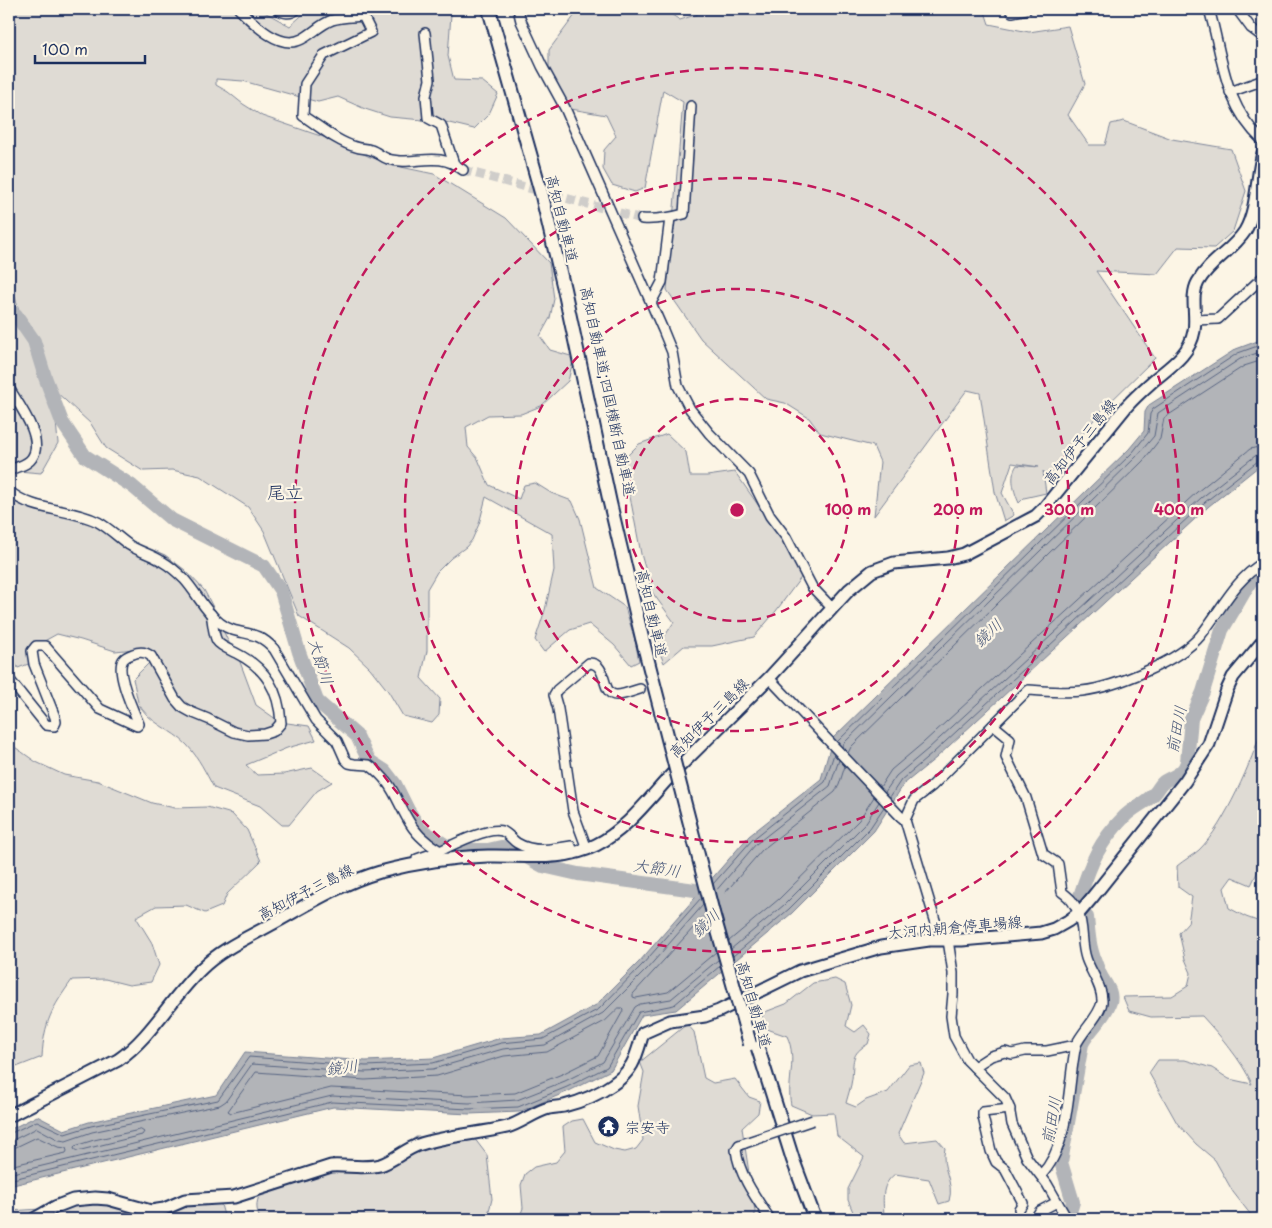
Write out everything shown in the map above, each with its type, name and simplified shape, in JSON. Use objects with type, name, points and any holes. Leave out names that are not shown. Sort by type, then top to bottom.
[{"type":"highway","name":"高知自動車道","points":[[489,9],[542,196],[610,504],[710,903],[753,1043],[815,1219]]},
{"type":"highway","name":"高知自動車道;四国横断自動車道","points":[[497,9],[557,231],[644,637]]},
{"type":"highway","name":"高知自動車道","points":[[753,1043],[778,1136],[809,1219]]},
{"type":"main road","name":"高知伊予三島線","points":[[9,1116],[100,1070],[129,1052],[147,1035],[199,970],[208,962],[232,946],[346,885],[378,873],[417,864],[486,856],[558,856],[574,854],[605,840],[623,826],[769,678],[849,590],[872,571],[894,563],[948,558],[964,554],[1036,516],[1126,407],[1185,353],[1192,339],[1197,284],[1207,269],[1230,249],[1250,222],[1263,153]]},
{"type":"main road","name":"大河内朝倉停車場線","points":[[34,1219],[54,1207],[80,1200],[108,1199],[151,1211],[164,1209],[185,1200],[234,1197],[331,1166],[343,1165],[362,1168],[381,1165],[418,1144],[446,1137],[508,1127],[539,1111],[580,1100],[612,1085],[632,1066],[643,1033],[670,1021],[705,1016],[800,971],[881,948],[929,940],[1041,933],[1054,929],[1079,913],[1185,781],[1209,744],[1233,677],[1263,641]]},
{"type":"street","points":[[239,9],[254,25],[278,40],[283,41],[300,40],[331,20],[363,16],[371,32],[324,55],[306,84],[302,116],[339,139],[355,147],[372,150],[388,159],[400,161],[431,159],[454,164],[463,170]]},
{"type":"street","points":[[277,9],[284,13],[293,12],[297,9]]},
{"type":"street","points":[[518,9],[521,21],[565,108],[651,303],[672,352],[678,386],[690,409],[749,474],[770,516],[786,537],[812,587],[832,608]]},
{"type":"street","points":[[1012,12],[1027,9]]},
{"type":"street","points":[[1209,9],[1222,68],[1230,92],[1242,114],[1263,141]]},
{"type":"street","points":[[1237,9],[1251,28],[1263,36]]},
{"type":"street","points":[[425,33],[430,80],[426,96],[428,118],[441,125],[454,164]]},
{"type":"street","points":[[1230,92],[1261,80],[1263,85]]},
{"type":"street","points":[[642,219],[654,220],[684,214],[691,106]]},
{"type":"street","points":[[1255,197],[1263,208]]},
{"type":"street","points":[[651,303],[662,282],[670,218]]},
{"type":"street","points":[[1194,320],[1218,319],[1263,277]]},
{"type":"street","points":[[9,388],[34,434],[36,449],[32,459],[26,464],[13,468],[9,472]]},
{"type":"street","points":[[9,491],[15,496],[40,506],[98,522],[130,546],[163,562],[184,580],[211,614],[224,626],[266,639],[274,649],[316,720],[337,741],[345,759],[349,763],[369,765],[382,775],[394,790],[407,819],[413,827],[429,844],[441,851]]},
{"type":"street","points":[[903,818],[914,800],[932,786],[1028,690],[1081,691],[1113,684],[1186,650],[1199,637],[1237,585],[1263,563]]},
{"type":"street","points":[[9,679],[46,725],[54,726],[56,722],[55,717],[34,664],[32,651],[36,646],[45,646],[100,709],[137,726],[139,724],[123,684],[121,666],[123,660],[127,657],[136,653],[147,653],[151,656],[175,700],[182,707],[234,732],[265,734],[274,731],[281,723],[280,708],[272,686],[264,672],[249,659],[216,640],[211,614]]},
{"type":"street","points":[[587,849],[573,811],[558,709],[554,695],[557,690],[588,663],[594,663],[599,666],[608,690],[612,694],[616,695],[640,689]]},
{"type":"street","points":[[769,678],[903,818],[945,940],[953,980],[950,1016],[954,1036],[963,1054],[1005,1098],[1010,1109],[1012,1124],[1027,1158],[1041,1175],[1067,1219]]},
{"type":"street","points":[[993,725],[1010,738],[1006,757],[1026,798],[1043,854],[1058,864],[1062,892],[1072,899],[1079,913],[1083,929],[1086,959],[1099,989],[1102,1002],[1100,1009],[1080,1036],[1076,1045],[1066,1112],[1056,1154],[1048,1168],[1041,1175]]},
{"type":"street","points":[[417,864],[417,859],[478,835],[496,831],[503,831],[517,843],[524,846],[546,849],[571,846],[574,854]]},
{"type":"street","points":[[974,1067],[991,1056],[1005,1052],[1012,1054],[1025,1051],[1047,1051],[1076,1045]]},
{"type":"street","points":[[1010,1109],[983,1112],[983,1117],[991,1151],[996,1162],[1005,1169],[1022,1202],[1019,1209]]},
{"type":"street","points":[[770,1219],[738,1162],[736,1150],[739,1145],[813,1120]]},
{"type":"street","points":[[1035,1219],[1040,1211],[1059,1205]]},
{"type":"shaded area","points":[[9,9],[259,9],[290,26],[309,9],[474,9],[451,14],[448,56],[454,80],[482,81],[498,94],[489,114],[474,129],[445,122],[390,117],[365,109],[338,97],[318,102],[243,81],[216,79],[216,85],[262,116],[341,143],[370,157],[401,167],[434,174],[506,218],[549,263],[554,299],[550,318],[540,336],[550,350],[574,357],[568,381],[541,406],[521,414],[488,415],[466,427],[468,447],[478,459],[489,485],[519,499],[524,485],[535,483],[551,493],[572,501],[580,519],[597,588],[625,607],[639,661],[631,665],[614,645],[589,624],[570,630],[544,652],[535,640],[545,610],[554,570],[552,534],[486,497],[479,524],[472,540],[437,572],[427,589],[427,651],[421,678],[440,699],[439,715],[432,723],[403,716],[388,691],[370,668],[349,648],[299,616],[264,531],[248,507],[200,476],[172,470],[143,471],[106,448],[91,424],[53,389],[58,443],[41,473],[18,471],[9,473],[9,318],[26,334],[9,277]]},
{"type":"shaded area","points":[[577,9],[663,9],[680,20],[713,9],[984,9],[989,24],[1029,32],[1068,26],[1085,84],[1068,115],[1089,145],[1105,145],[1111,124],[1124,121],[1172,139],[1231,149],[1246,191],[1233,231],[1214,248],[1178,247],[1157,274],[1096,271],[1155,358],[1100,412],[1049,477],[1043,471],[1046,493],[1024,498],[1019,503],[1013,484],[1013,474],[1017,465],[1039,467],[1012,463],[1002,493],[1014,515],[1004,521],[995,492],[980,393],[967,390],[874,516],[880,462],[873,446],[820,433],[809,418],[785,403],[766,399],[701,339],[667,290],[683,102],[663,90],[645,188],[635,192],[612,185],[603,169],[604,150],[616,136],[606,115],[571,109],[549,83],[549,50],[575,15]]},
{"type":"shaded area","points":[[667,434],[686,452],[690,476],[707,476],[735,472],[805,572],[754,637],[712,646],[684,646],[664,663],[655,641],[664,637],[674,622],[652,592],[641,554],[623,460],[639,444]]},
{"type":"shaded area","points":[[9,499],[72,513],[92,524],[165,555],[185,570],[204,590],[240,662],[256,705],[280,722],[309,726],[316,740],[287,748],[246,765],[257,775],[284,774],[312,768],[332,782],[317,791],[289,825],[282,825],[260,806],[214,788],[199,760],[187,745],[154,721],[142,709],[138,702],[133,679],[150,662],[145,648],[115,651],[57,634],[39,644],[31,663],[18,668],[9,655]]},
{"type":"shaded area","points":[[1263,726],[1263,866],[1259,869],[1251,885],[1232,877],[1224,888],[1229,908],[1260,922],[1263,919],[1263,1219],[1254,1219],[1233,1192],[1215,1160],[1196,1144],[1177,1123],[1149,1073],[1158,1060],[1185,1060],[1212,1068],[1229,1079],[1252,1084],[1242,1066],[1202,1016],[1151,1017],[1129,1011],[1123,997],[1172,996],[1188,986],[1191,973],[1185,959],[1179,933],[1188,923],[1192,897],[1178,887],[1177,866],[1199,850],[1209,839],[1228,809],[1245,774]]},
{"type":"shaded area","points":[[9,743],[36,762],[64,775],[98,781],[152,803],[175,808],[207,807],[232,814],[247,830],[261,861],[227,894],[222,906],[205,913],[186,905],[156,906],[136,917],[152,943],[159,965],[151,982],[129,985],[105,979],[72,980],[50,1016],[42,1057],[19,1066],[9,1064]]},
{"type":"shaded area","points":[[835,979],[845,984],[851,1005],[846,1026],[855,1032],[864,1025],[871,1034],[868,1044],[858,1051],[854,1058],[852,1082],[846,1103],[856,1107],[866,1100],[888,1092],[909,1065],[921,1063],[924,1073],[898,1134],[904,1143],[937,1139],[945,1148],[944,1162],[950,1187],[949,1201],[939,1204],[929,1179],[895,1174],[884,1189],[884,1219],[856,1219],[848,1200],[848,1189],[864,1157],[837,1136],[834,1113],[812,1114],[791,1105],[792,1054],[787,1036],[767,1029],[761,1019],[765,1012],[786,1004],[813,983]]},
{"type":"shaded area","points":[[687,1024],[694,1032],[704,1078],[713,1083],[735,1079],[749,1097],[760,1101],[758,1113],[742,1128],[755,1219],[519,1219],[523,1208],[521,1185],[525,1174],[534,1167],[556,1162],[565,1151],[563,1127],[572,1121],[583,1119],[595,1142],[614,1150],[625,1152],[636,1149],[643,1140],[638,1106],[644,1072],[640,1062]]},
{"type":"shaded area","points":[[416,1137],[474,1138],[487,1155],[492,1199],[487,1219],[260,1219],[257,1204],[263,1189],[308,1181],[337,1165],[360,1161],[367,1169],[378,1166]]},
{"type":"shaded area","points":[[77,1200],[130,1206],[149,1219],[9,1219],[10,1211],[56,1208]]},
{"type":"shaded area","points":[[220,1201],[225,1219],[160,1219],[190,1202]]},
{"type":"water","name":"鏡川","points":[[1263,339],[1263,463],[1209,506],[936,758],[904,784],[874,831],[792,913],[676,1010],[642,1015],[611,1070],[569,1091],[519,1112],[469,1114],[333,1107],[9,1186],[9,1130],[37,1116],[64,1130],[89,1122],[216,1095],[245,1052],[366,1061],[433,1058],[501,1038],[541,1035],[596,1005],[639,962],[749,836],[821,779],[833,738],[1129,449],[1144,431],[1145,412],[1149,405],[1236,349]]},
{"type":"waterway","name":"大節川","points":[[9,310],[16,315],[34,341],[62,422],[85,456],[132,486],[172,520],[264,566],[281,591],[299,652],[317,701],[357,736],[371,762],[385,771],[395,784],[420,829],[453,850],[488,850],[501,847],[512,849],[543,866],[578,874],[695,890],[719,897]]},
{"type":"waterway","name":"前田川","points":[[1081,902],[1080,896],[1088,873],[1102,844],[1129,813],[1152,796],[1163,782],[1183,770],[1187,762],[1191,719],[1203,692],[1222,630],[1253,577],[1263,568]]},
{"type":"waterway","name":"前田川","points":[[1068,1219],[1073,1202],[1061,1162],[1082,1044],[1108,1008],[1111,998],[1092,952],[1087,917]]},
{"type":"tunnel","points":[[463,170],[642,219]]},
{"type":"place","name":"宗安寺","points":[[609,1126]]},
{"type":"district","name":"尾立","points":[[285,491]]}]
